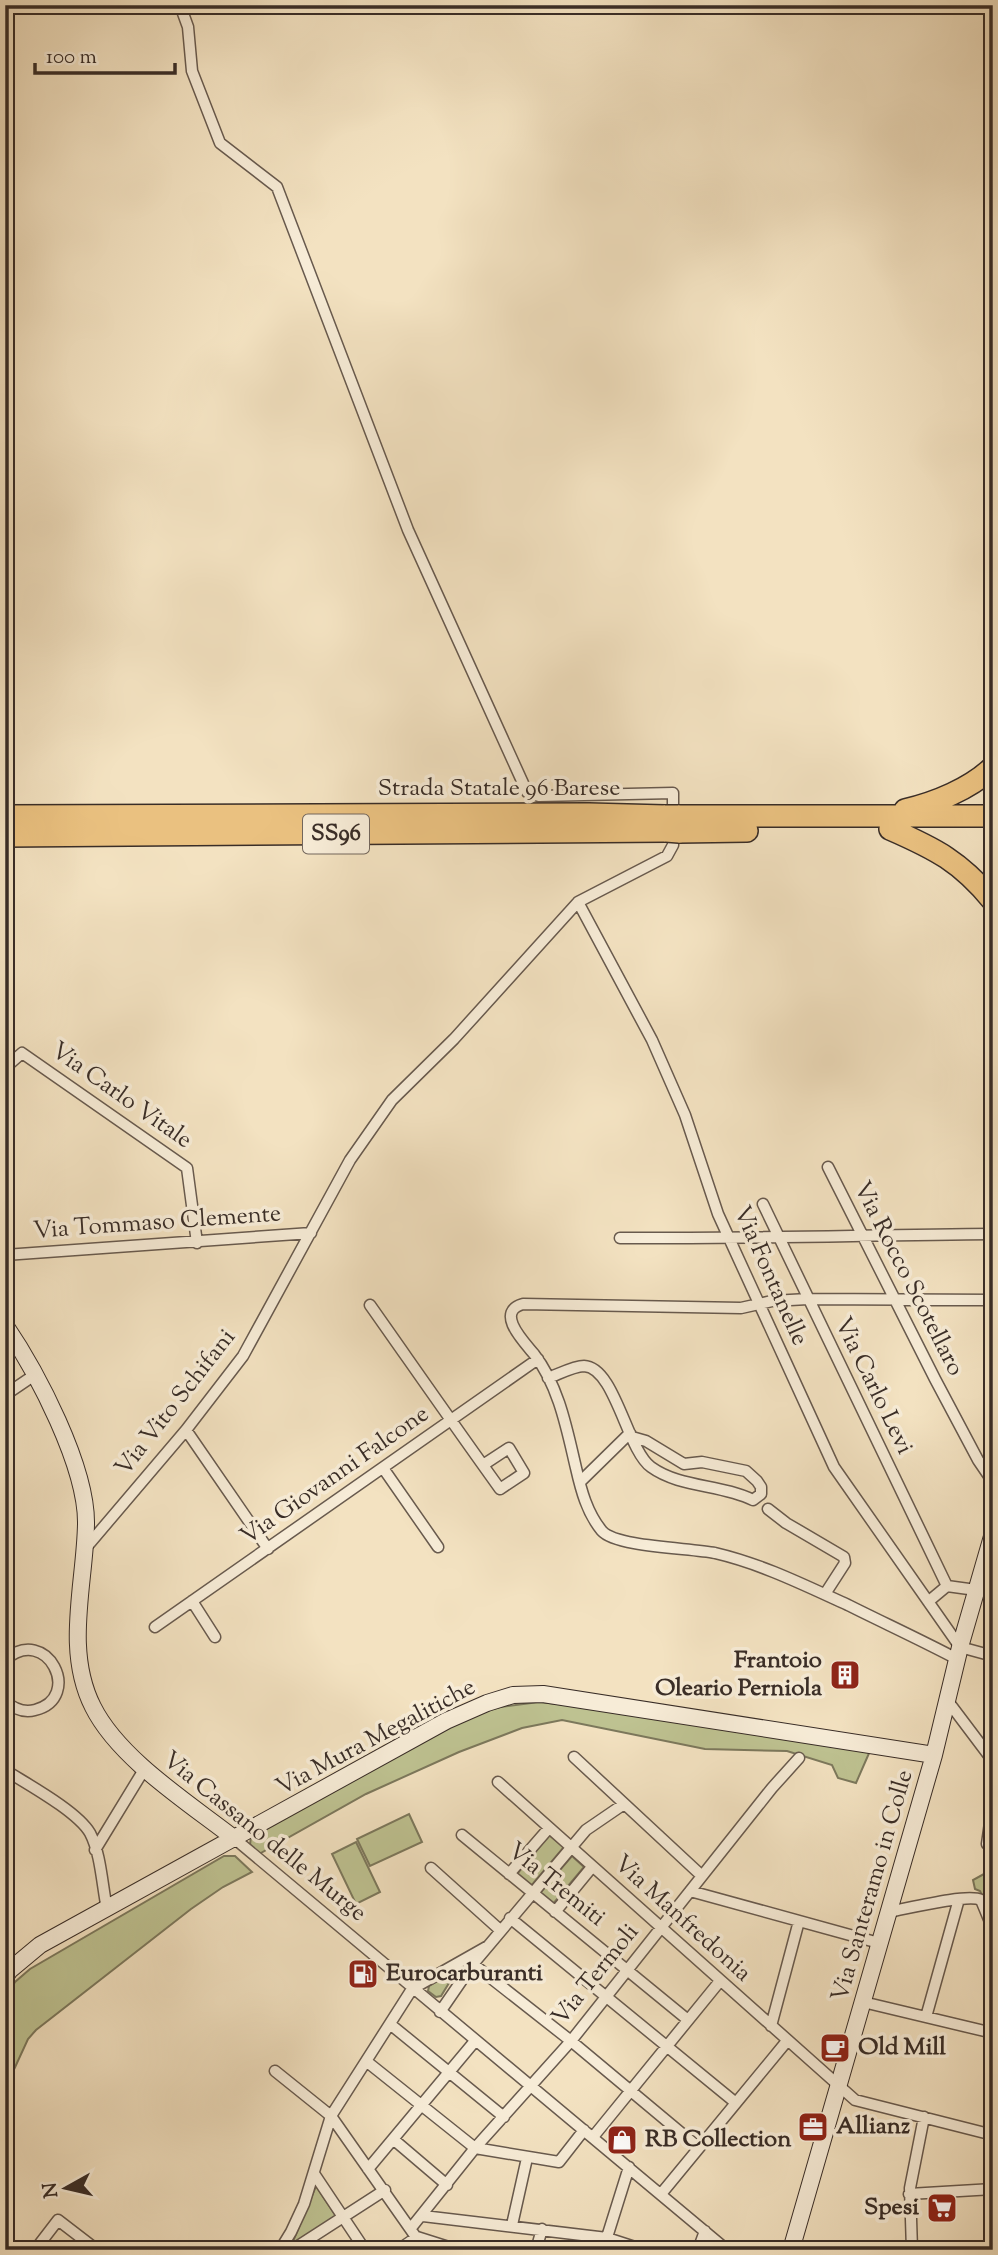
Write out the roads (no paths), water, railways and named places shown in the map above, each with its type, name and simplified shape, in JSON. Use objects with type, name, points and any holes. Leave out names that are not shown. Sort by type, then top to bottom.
[{"type":"highway","points":[[869,818],[944,798],[993,767]]},
{"type":"highway","name":"Strada Statale 96 Barese","points":[[5,816],[589,814],[672,824],[890,830],[993,829]]},
{"type":"highway","name":"Strada Statale 96 Barese","points":[[5,836],[993,816]]},
{"type":"highway","points":[[890,830],[939,852],[966,871],[993,901]]},
{"type":"street","name":"Via Vito Schifani","points":[[84,1550],[186,1430],[243,1356],[350,1160],[393,1100],[454,1039],[578,902],[670,853],[673,845],[673,793],[539,796],[527,792],[408,530],[277,187],[220,143],[192,71],[188,27],[180,5]]},
{"type":"street","name":"Via Fontanelle","points":[[578,902],[652,1040],[685,1115],[718,1214],[834,1467],[929,1601],[959,1653]]},
{"type":"street","name":"Via Carlo Vitale","points":[[5,1068],[22,1053],[187,1168],[197,1243]]},
{"type":"street","name":"Via Rocco Scotellaro","points":[[828,1167],[893,1299],[978,1460],[993,1482]]},
{"type":"street","name":"Via Carlo Levi","points":[[763,1204],[947,1586]]},
{"type":"street","name":"Via Tommaso Clemente","points":[[5,1255],[311,1233]]},
{"type":"street","points":[[620,1238],[730,1239],[993,1234]]},
{"type":"street","points":[[993,1300],[808,1299],[758,1303],[741,1308],[518,1306],[512,1317],[512,1328],[538,1359],[548,1378],[561,1411],[591,1515],[609,1537],[709,1552],[743,1560],[765,1567],[959,1653],[993,1656]]},
{"type":"street","points":[[369,1305],[483,1465]]},
{"type":"street","name":"Via Cassano delle Murge","points":[[5,1325],[36,1374],[76,1466],[83,1492],[86,1523],[77,1641],[79,1661],[92,1705],[107,1732],[145,1768],[235,1839],[727,2250]]},
{"type":"street","name":"Via Giovanni Falcone","points":[[155,1627],[538,1359]]},
{"type":"street","points":[[548,1378],[585,1366],[595,1370],[612,1393],[642,1458],[653,1469],[672,1478],[757,1497],[768,1510],[786,1523],[844,1557],[845,1563],[825,1594]]},
{"type":"street","points":[[5,1395],[36,1374]]},
{"type":"street","points":[[186,1430],[268,1549]]},
{"type":"street","points":[[580,1482],[631,1435]]},
{"type":"street","points":[[631,1435],[684,1464],[702,1462],[746,1471],[761,1487],[757,1497]]},
{"type":"street","points":[[383,1468],[438,1547]]},
{"type":"street","name":"Via Santeramo in Colle","points":[[791,2250],[934,1755],[993,1533]]},
{"type":"street","points":[[929,1601],[947,1586],[976,1590]]},
{"type":"street","points":[[192,1601],[215,1637]]},
{"type":"street","points":[[5,1643],[16,1652]]},
{"type":"street","points":[[5,1660],[16,1652],[32,1650],[42,1653],[56,1668],[58,1688],[47,1705],[29,1712],[7,1707]]},
{"type":"street","points":[[56,1668],[79,1661]]},
{"type":"street","name":"Via Mura Megalitiche","points":[[5,1978],[10,1970],[40,1945],[446,1721],[513,1695],[543,1694],[934,1755]]},
{"type":"street","points":[[947,1700],[993,1761]]},
{"type":"street","points":[[574,1757],[702,1876]]},
{"type":"street","name":"Via Termoli","points":[[398,2250],[414,2233],[423,2216],[475,2148],[571,2041],[799,1758]]},
{"type":"street","points":[[95,1850],[145,1768]]},
{"type":"street","points":[[5,1770],[60,1805],[85,1826],[95,1850],[107,1909]]},
{"type":"street","name":"Via Manfredonia","points":[[498,1782],[856,2100],[993,2135]]},
{"type":"street","points":[[987,1844],[993,1802]]},
{"type":"street","points":[[440,2012],[500,1930],[586,1830],[624,1804]]},
{"type":"street","points":[[509,1874],[549,1828]]},
{"type":"street","name":"Via Tremiti","points":[[462,1835],[688,2020]]},
{"type":"street","points":[[555,1912],[593,1867]]},
{"type":"street","points":[[431,1868],[500,1930]]},
{"type":"street","points":[[690,1891],[879,1943]]},
{"type":"street","points":[[888,1912],[977,1898],[981,1900],[993,1929]]},
{"type":"street","points":[[926,2017],[959,1899]]},
{"type":"street","points":[[510,1918],[736,2103]]},
{"type":"street","points":[[771,2026],[799,1921]]},
{"type":"street","points":[[279,2250],[291,2232],[315,2175],[331,2116],[412,1989],[488,1945]]},
{"type":"street","points":[[473,1964],[698,2147]]},
{"type":"street","points":[[366,2061],[475,2148],[559,2162],[630,2090],[720,1981]]},
{"type":"street","points":[[863,2002],[993,2032]]},
{"type":"street","points":[[390,2024],[504,2117]]},
{"type":"street","points":[[368,2169],[475,2041]]},
{"type":"street","points":[[661,2194],[787,2041]]},
{"type":"street","points":[[275,2071],[331,2116],[425,2250]]},
{"type":"street","points":[[912,2250],[909,2194],[924,2118]]},
{"type":"street","points":[[393,2140],[447,2185]]},
{"type":"street","points":[[512,2225],[527,2158]]},
{"type":"street","points":[[603,2250],[629,2166]]},
{"type":"street","points":[[315,2175],[365,2250]]},
{"type":"street","points":[[909,2194],[993,2189]]},
{"type":"street","points":[[292,2250],[385,2190]]},
{"type":"street","points":[[423,2216],[607,2238],[644,2250]]},
{"type":"street","points":[[35,2250],[58,2221],[97,2250]]},
{"type":"street","points":[[536,2250],[542,2229]]},
{"type":"street","points":[[698,2250],[705,2231]]},
{"type":"street","points":[[414,2233],[458,2250]]},
{"type":"place","name":"Frantoio Oleario Perniola","points":[[845,1675]]},
{"type":"place","name":"Eurocarburanti","points":[[363,1974]]},
{"type":"place","name":"Old Mill","points":[[835,2048]]},
{"type":"place","name":"Allianz","points":[[813,2127]]},
{"type":"place","name":"RB Collection","points":[[622,2140]]},
{"type":"place","name":"Spesi","points":[[942,2208]]}]
